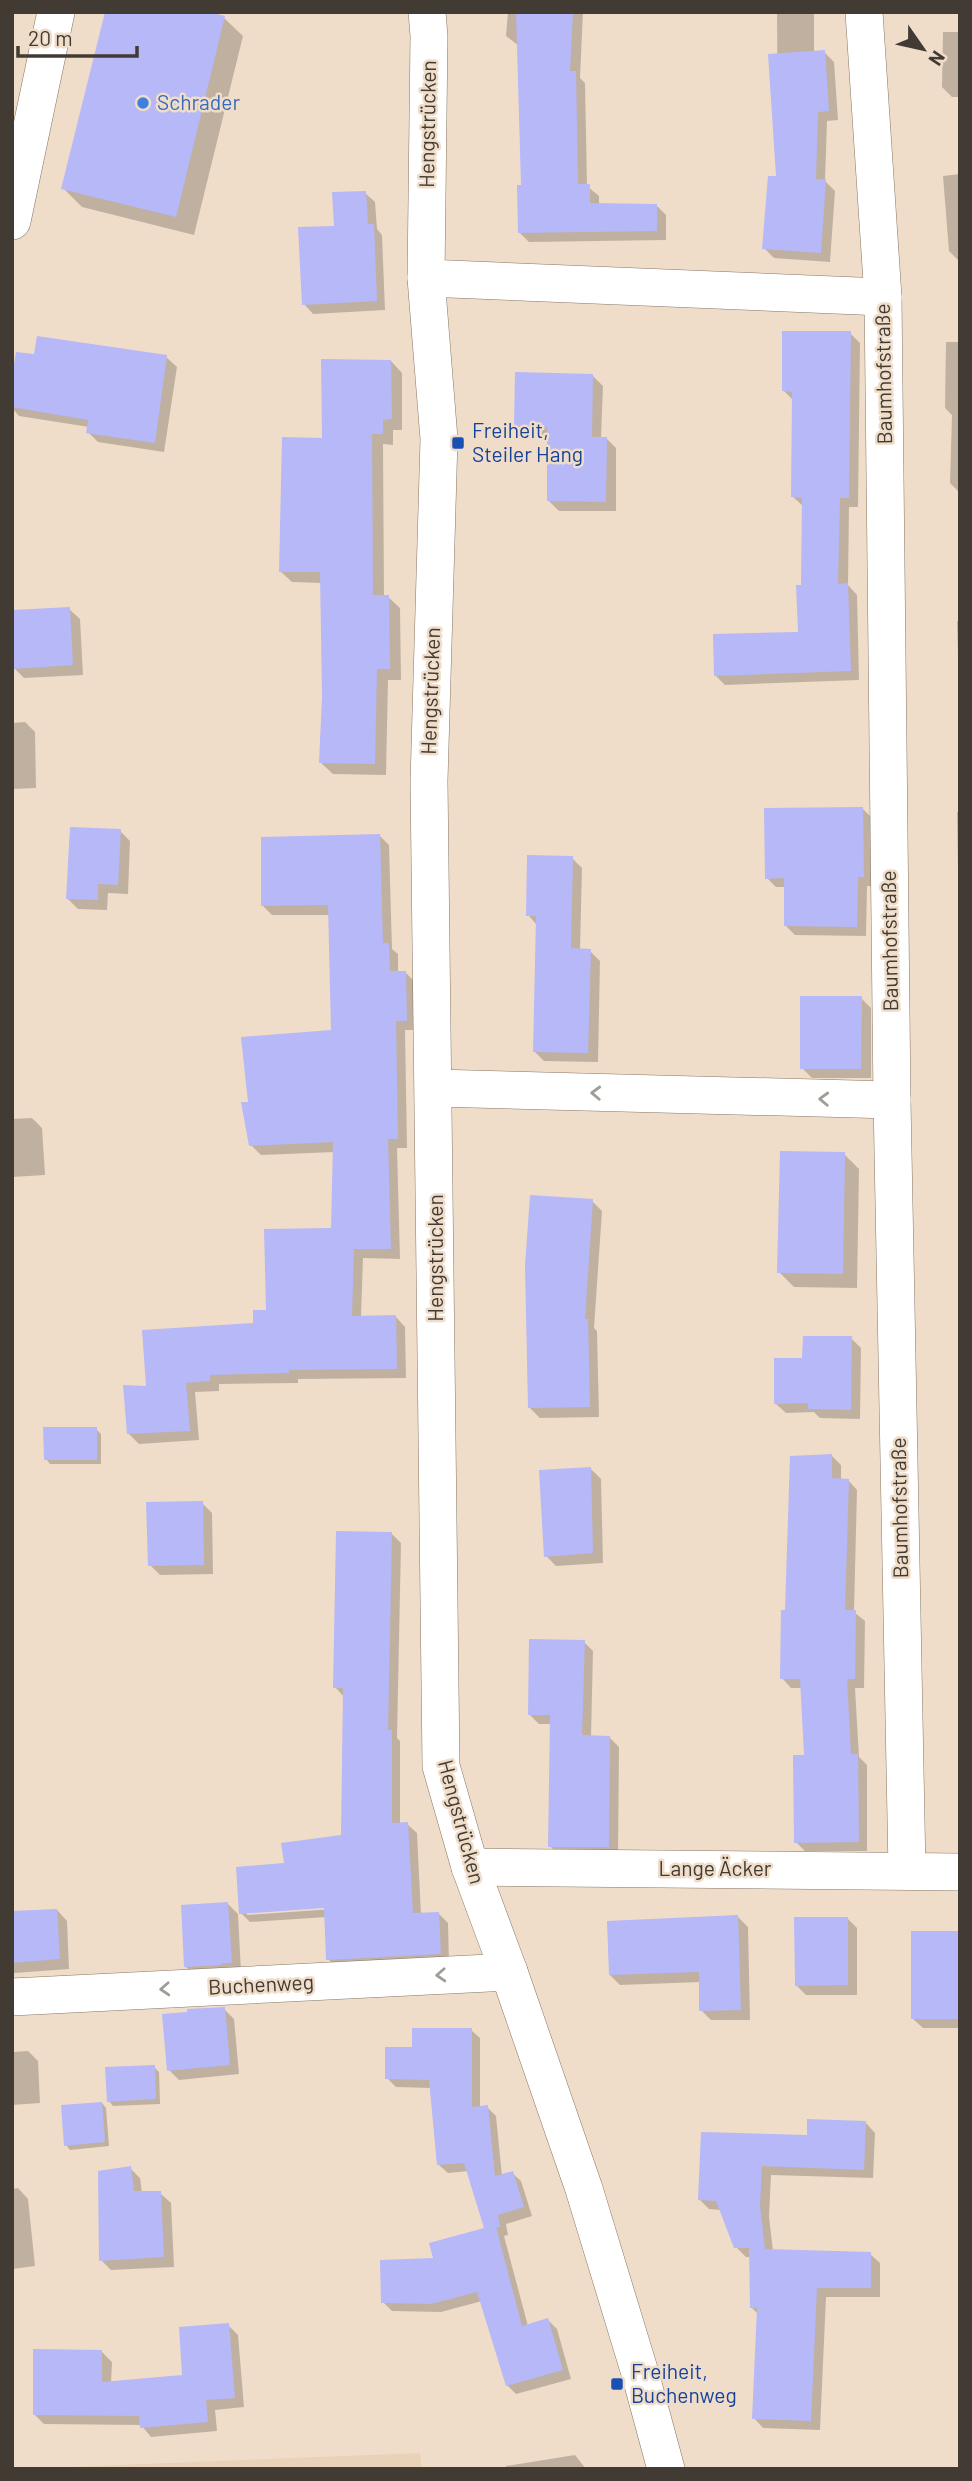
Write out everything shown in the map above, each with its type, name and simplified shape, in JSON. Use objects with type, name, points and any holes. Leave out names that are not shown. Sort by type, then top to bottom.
[{"type":"street","points":[[12,221],[56,12]]},
{"type":"street","name":"Hengstrücken","points":[[427,12],[426,278],[439,439],[429,781],[441,1766],[470,1867],[584,2189],[666,2469]]},
{"type":"street","name":"Baumhofstraße","points":[[864,12],[883,297],[892,1100],[908,1871]]},
{"type":"street","points":[[426,278],[883,297]]},
{"type":"street","points":[[434,1088],[892,1100]]},
{"type":"street","name":"Lange Äcker","points":[[470,1867],[960,1872]]},
{"type":"street","name":"Buchenweg","points":[[12,1997],[509,1972]]},
{"type":"shaded area","points":[[420,2453],[422,2469],[42,2468]]},
{"type":"building","name":"Schrader","points":[[105,12],[209,12],[225,16],[176,217],[61,189]]},
{"type":"building","points":[[516,12],[573,12],[570,71],[576,71],[578,184],[590,184],[590,203],[657,204],[657,231],[518,233],[517,185],[521,185]]},
{"type":"building","points":[[825,50],[829,111],[818,112],[816,179],[826,179],[821,253],[762,249],[768,176],[776,176],[768,54]]},
{"type":"building","points":[[366,191],[368,224],[374,224],[377,301],[302,305],[298,227],[334,226],[332,192]]},
{"type":"building","points":[[782,331],[851,331],[849,498],[840,498],[838,584],[848,583],[851,671],[714,676],[713,634],[798,632],[796,585],[801,585],[802,498],[791,497],[792,392],[782,391]]},
{"type":"building","points":[[37,336],[167,355],[155,443],[86,433],[88,420],[12,407],[12,377],[16,352],[34,354]]},
{"type":"building","points":[[321,359],[391,360],[392,419],[383,420],[383,434],[372,434],[373,595],[389,595],[390,669],[377,669],[375,764],[319,763],[322,696],[320,572],[279,572],[282,437],[322,438]]},
{"type":"building","points":[[515,372],[593,374],[592,437],[607,437],[606,502],[547,501],[547,427],[514,426]]},
{"type":"building","points":[[70,607],[73,665],[12,669],[12,610]]},
{"type":"building","points":[[863,807],[864,877],[858,877],[857,927],[784,926],[784,878],[765,879],[764,808]]},
{"type":"building","points":[[70,827],[121,829],[118,885],[98,884],[98,900],[66,899]]},
{"type":"building","points":[[380,834],[383,943],[389,943],[390,971],[406,971],[407,1021],[396,1021],[398,1139],[388,1139],[391,1249],[354,1249],[352,1316],[396,1315],[397,1369],[289,1370],[289,1373],[210,1375],[210,1381],[186,1383],[190,1431],[127,1434],[123,1385],[146,1386],[142,1330],[253,1323],[253,1310],[266,1310],[264,1229],[331,1228],[333,1142],[249,1146],[241,1102],[248,1102],[241,1037],[331,1030],[328,905],[261,906],[261,837]]},
{"type":"building","points":[[527,855],[573,856],[571,948],[591,949],[588,1053],[533,1052],[536,916],[526,916]]},
{"type":"building","points":[[800,996],[862,996],[861,1069],[800,1069]]},
{"type":"building","points":[[780,1151],[845,1152],[843,1274],[777,1273]]},
{"type":"building","points":[[530,1195],[593,1199],[585,1319],[588,1319],[590,1407],[528,1408],[525,1266]]},
{"type":"building","points":[[803,1336],[852,1336],[851,1410],[808,1409],[808,1403],[774,1404],[774,1358],[802,1358]]},
{"type":"building","points":[[43,1427],[97,1427],[97,1460],[44,1460]]},
{"type":"building","points":[[832,1454],[832,1478],[849,1479],[845,1610],[856,1610],[855,1679],[847,1679],[851,1754],[858,1754],[859,1842],[794,1843],[793,1755],[804,1755],[800,1679],[780,1679],[790,1456]]},
{"type":"building","points":[[591,1467],[593,1553],[544,1557],[539,1470]]},
{"type":"building","points":[[203,1501],[204,1565],[148,1566],[146,1502]]},
{"type":"building","points":[[336,1531],[392,1532],[388,1730],[392,1730],[392,1823],[408,1822],[413,1913],[439,1912],[441,1954],[326,1960],[324,1908],[239,1914],[236,1867],[284,1863],[281,1843],[341,1835],[343,1688],[333,1688]]},
{"type":"building","points":[[529,1639],[585,1640],[582,1735],[610,1736],[609,1847],[548,1847],[550,1715],[528,1715]]},
{"type":"building","points":[[228,1902],[232,1963],[184,1967],[181,1905]]},
{"type":"building","points":[[57,1909],[60,1959],[12,1963],[12,1911]]},
{"type":"building","points":[[738,1915],[741,2010],[699,2011],[699,1972],[609,1975],[607,1921]]},
{"type":"building","points":[[794,1917],[848,1917],[848,1985],[795,1986]]},
{"type":"building","points":[[911,1931],[960,1931],[960,2019],[911,2019]]},
{"type":"building","points":[[225,2007],[230,2065],[167,2071],[162,2014],[187,2012],[187,2009]]},
{"type":"building","points":[[412,2028],[472,2028],[472,2107],[488,2105],[495,2176],[513,2171],[524,2207],[498,2215],[500,2227],[496,2227],[522,2326],[548,2318],[563,2370],[506,2386],[477,2292],[431,2304],[381,2303],[380,2260],[433,2258],[429,2243],[484,2228],[464,2163],[437,2165],[429,2080],[385,2079],[385,2047],[412,2047]]},
{"type":"building","points":[[155,2065],[156,2099],[107,2102],[105,2067]]},
{"type":"building","points":[[102,2102],[105,2142],[64,2146],[61,2105]]},
{"type":"building","points":[[807,2119],[866,2121],[864,2170],[762,2166],[760,2206],[765,2249],[871,2252],[871,2288],[817,2288],[811,2421],[752,2419],[757,2308],[750,2308],[749,2248],[734,2248],[716,2201],[698,2200],[701,2132],[807,2135]]},
{"type":"building","points":[[131,2166],[134,2191],[161,2191],[164,2257],[99,2261],[98,2171]]},
{"type":"building","points":[[229,2323],[235,2398],[206,2400],[208,2422],[140,2428],[139,2416],[33,2415],[33,2349],[102,2350],[102,2382],[182,2375],[179,2327]]},
{"type":"place","name":"Schrader","points":[[143,103]]},
{"type":"place","name":"Freiheit, Steiler Hang","points":[[458,443]]},
{"type":"place","name":"Freiheit, Buchenweg","points":[[617,2384]]}]
